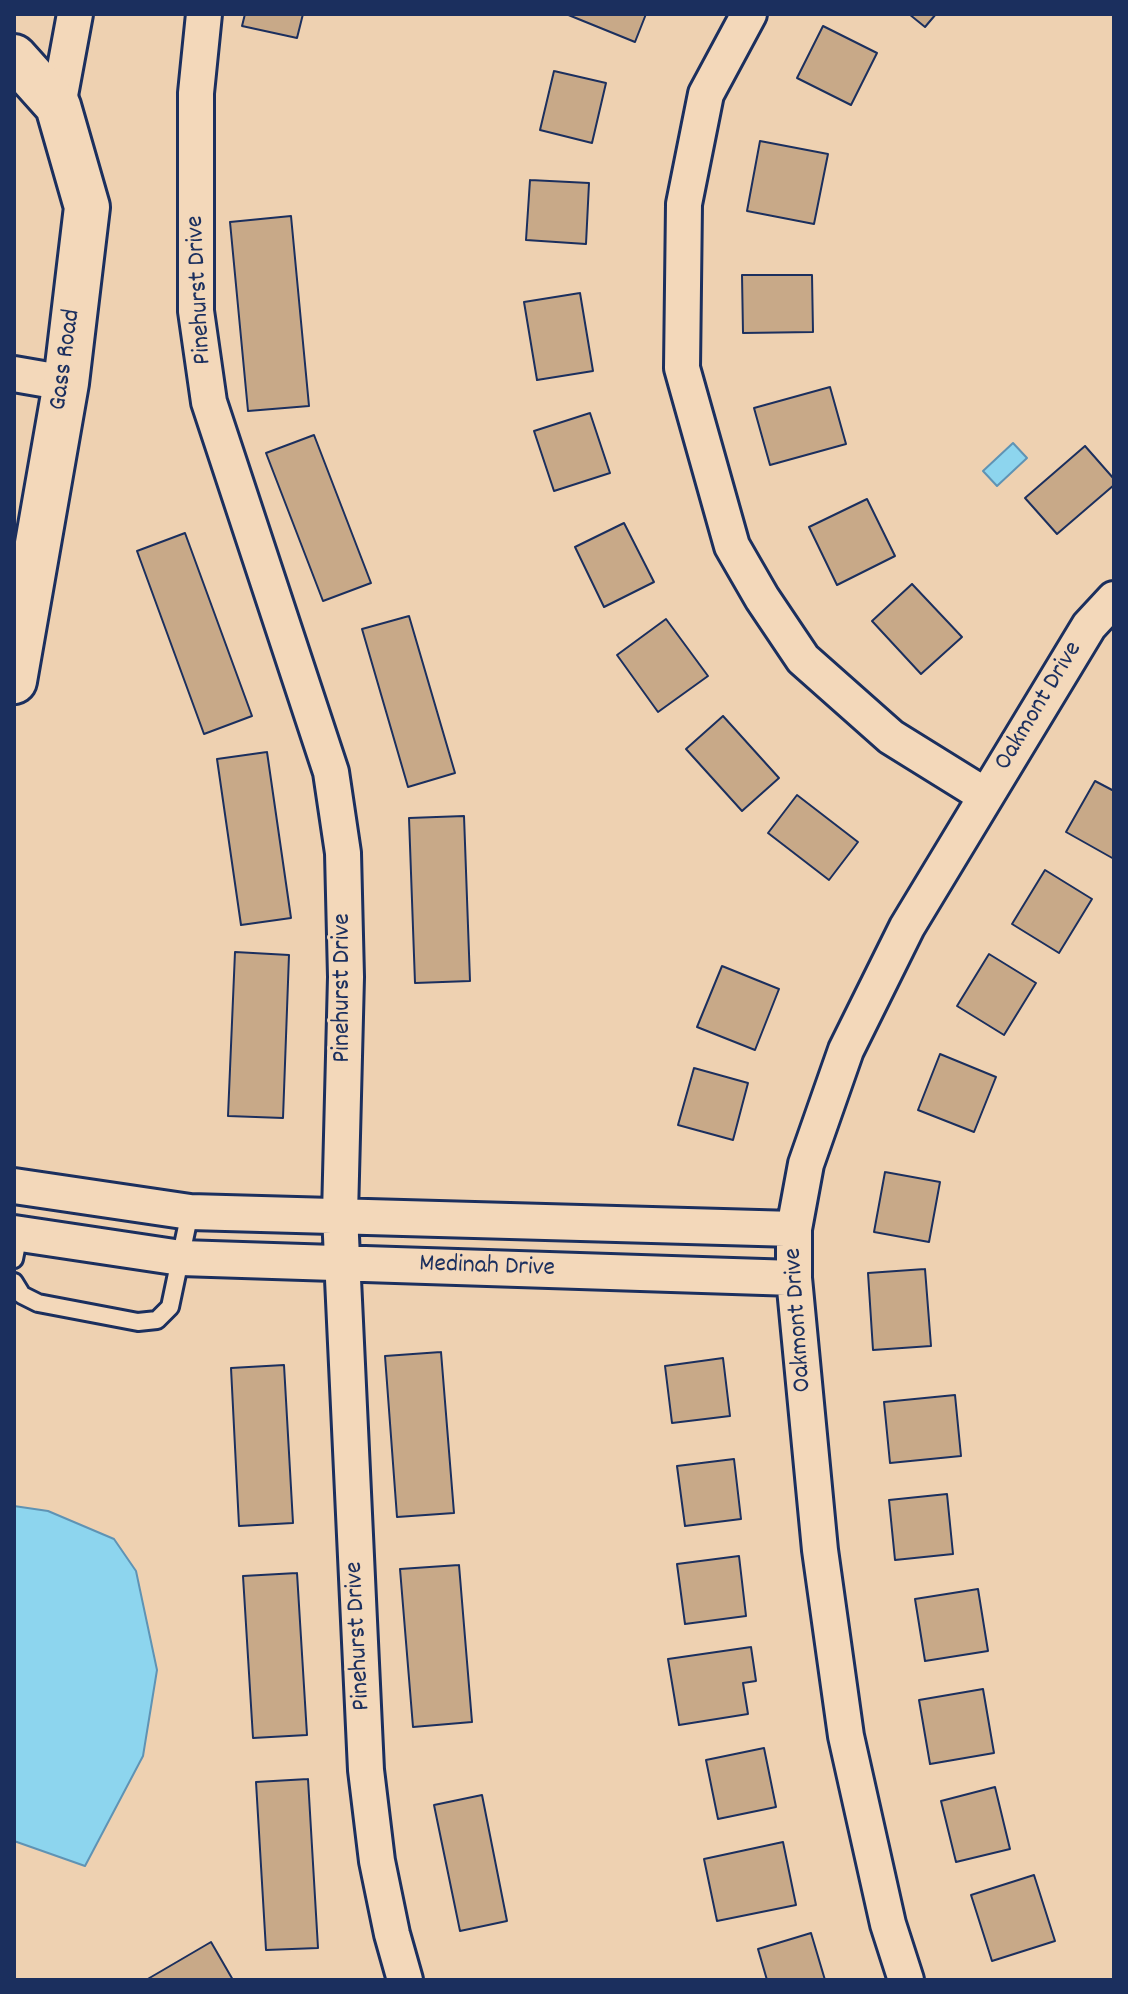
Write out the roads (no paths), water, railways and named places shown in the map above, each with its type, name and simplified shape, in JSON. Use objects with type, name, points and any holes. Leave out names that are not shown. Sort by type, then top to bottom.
[{"type":"street","points":[[58,106],[75,14]]},
{"type":"street","name":"Pinehurst Drive","points":[[204,14],[196,93],[196,311],[209,402],[331,772],[343,853],[346,977],[340,1215],[366,1770],[377,1861],[405,1980]]},
{"type":"street","points":[[749,14],[706,94],[684,204],[682,368],[732,546],[803,659],[891,737],[986,796]]},
{"type":"street","name":"Gass Road","points":[[14,57],[58,106],[87,207],[66,383],[14,681]]},
{"type":"street","points":[[14,374],[66,383]]},
{"type":"street","name":"Oakmont Drive","points":[[906,1980],[888,1924],[846,1736],[823,1580],[794,1278],[794,1229],[806,1164],[846,1050],[907,927],[1089,626],[1114,599]]},
{"type":"street","name":"Medinah Drive","points":[[14,1186],[190,1212],[794,1229]]},
{"type":"street","name":"Medinah Drive","points":[[16,1242],[181,1258],[794,1278]]},
{"type":"lane","points":[[14,1282],[22,1295],[38,1303],[148,1322],[157,1320],[170,1307],[190,1212]]},
{"type":"water","points":[[1013,443],[1027,458],[997,486],[983,471]]},
{"type":"water","points":[[14,1506],[48,1511],[114,1539],[136,1571],[157,1670],[143,1756],[85,1866],[14,1841]]}]
